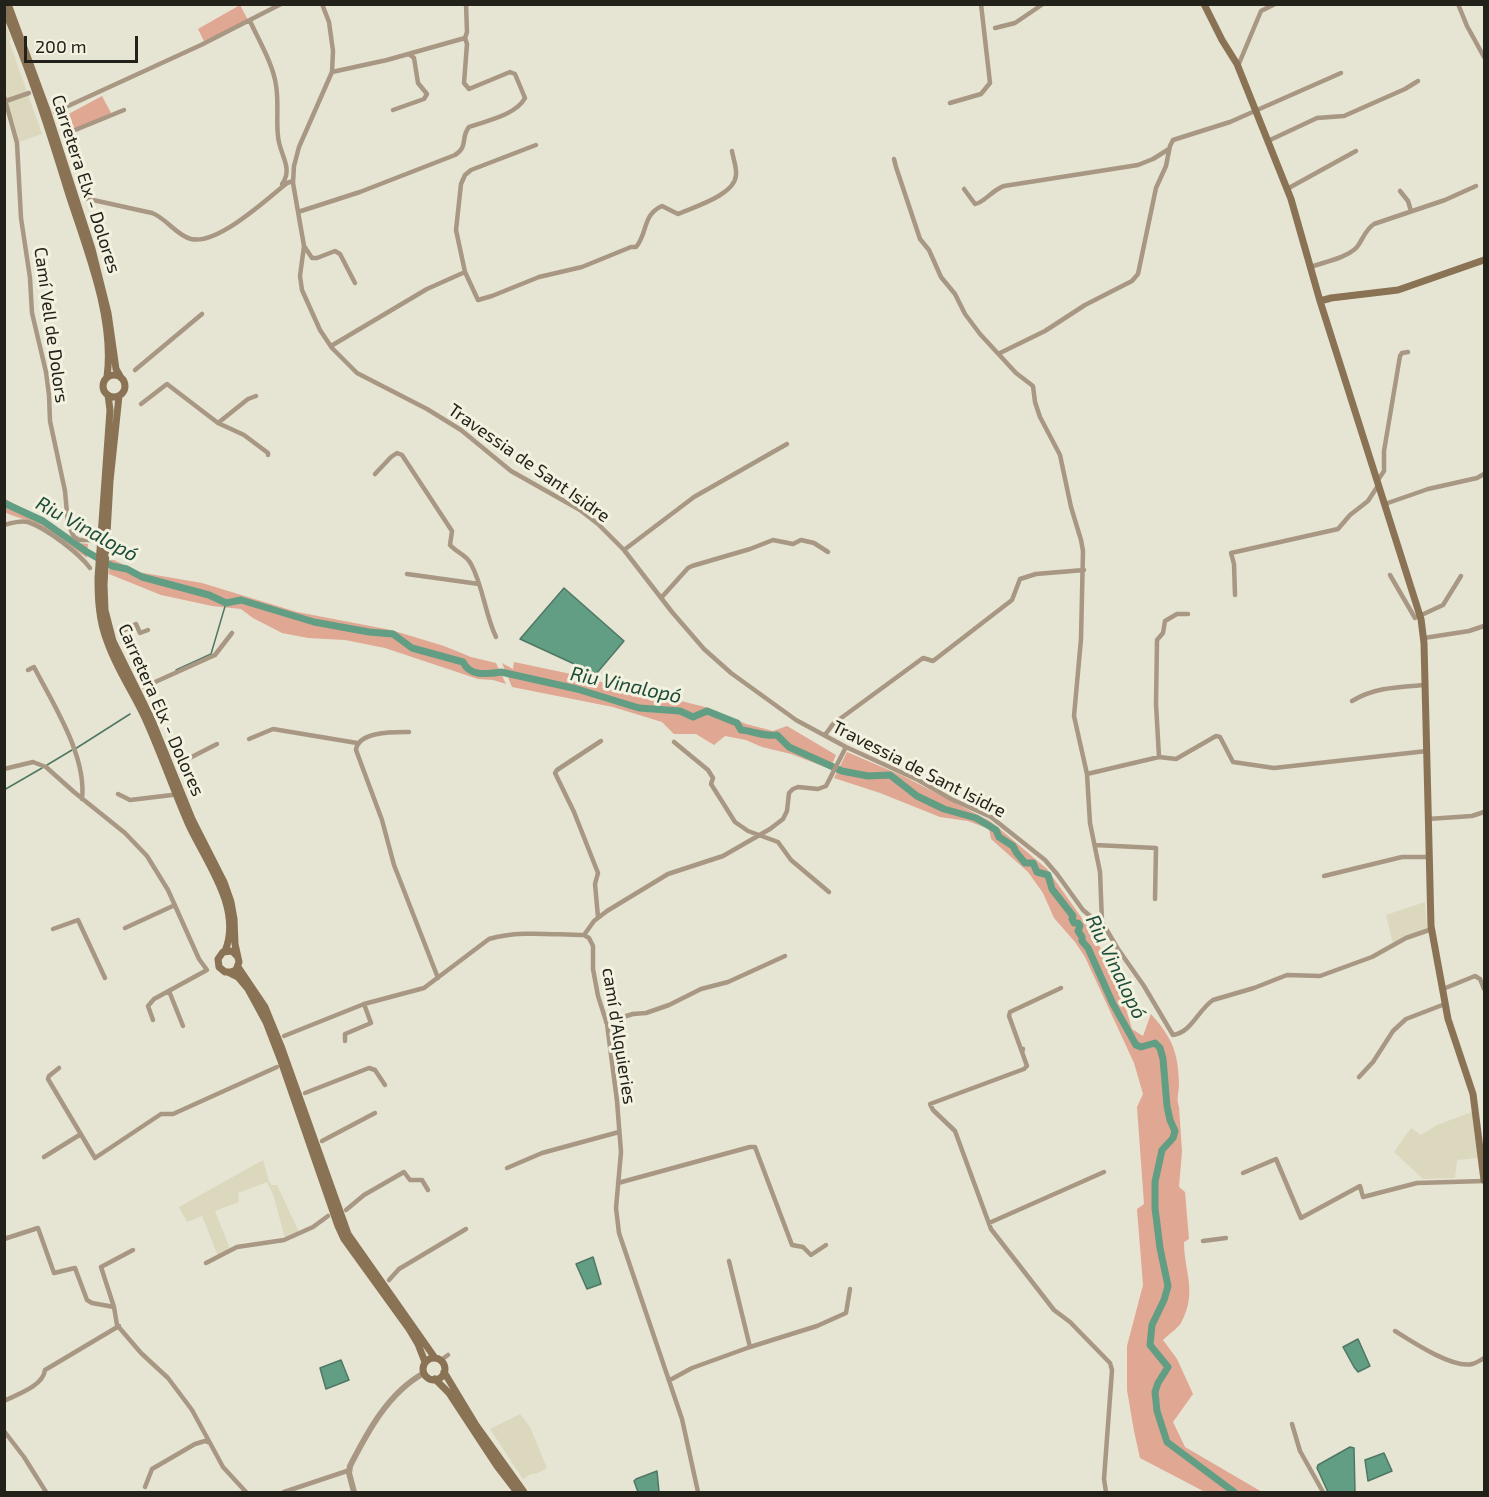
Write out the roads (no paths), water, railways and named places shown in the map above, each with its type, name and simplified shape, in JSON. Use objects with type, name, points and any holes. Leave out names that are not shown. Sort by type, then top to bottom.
[{"type":"main road","name":"Carretera Elx - Dolores","points":[[8,4],[48,113],[92,249],[103,288],[116,369],[120,376]]},
{"type":"main road","points":[[1204,4],[1238,66],[1287,189],[1320,302],[1420,616],[1424,638],[1432,929],[1453,1033],[1470,1080],[1482,1138],[1485,1181]]},
{"type":"main road","name":"Carretera Elx - Dolores","points":[[4,9],[59,164],[94,275],[106,333],[109,364],[107,377]]},
{"type":"main road","points":[[1320,302],[1331,298],[1398,290],[1485,260]]},
{"type":"main road","points":[[120,376],[125,385],[124,391],[119,396],[108,395],[103,385],[107,377],[120,376]]},
{"type":"main road","name":"Carretera Elx - Dolores","points":[[108,395],[110,410],[100,614],[107,642],[145,718],[191,830],[223,895],[229,929],[225,951]]},
{"type":"main road","name":"Carretera Elx - Dolores","points":[[103,544],[119,396]]},
{"type":"main road","name":"Carretera Elx - Dolores","points":[[101,578],[105,610],[113,641],[151,718],[192,819],[228,892],[234,915],[237,956]]},
{"type":"main road","points":[[225,951],[232,951],[237,956],[238,966],[265,1007],[281,1046],[348,1234],[438,1359],[445,1365],[441,1377],[428,1378],[424,1373],[425,1362],[418,1344],[344,1239],[266,1022],[248,989],[238,977],[221,969],[218,964],[220,954],[225,951]]},
{"type":"main road","points":[[228,972],[236,970],[238,966]]},
{"type":"main road","points":[[425,1362],[438,1359]]},
{"type":"main road","points":[[444,1372],[476,1425],[524,1492]]},
{"type":"main road","points":[[435,1379],[449,1393],[492,1459],[517,1492]]},
{"type":"street","points":[[55,112],[250,21],[281,4]]},
{"type":"street","name":"Travessia de Sant Isidre","points":[[322,4],[329,22],[333,51],[332,72],[299,147],[294,166],[293,181],[304,246],[300,276],[302,290],[320,330],[331,346],[357,373],[461,430],[511,471],[580,510],[624,550],[704,649],[731,673],[796,720],[846,747],[991,817],[1045,861],[1058,874],[1083,910],[1096,921],[1102,922],[1173,1035],[1185,1031],[1213,1000],[1287,975],[1320,976],[1372,957],[1406,938],[1432,929]]},
{"type":"street","points":[[298,212],[360,192],[454,155],[462,150],[465,132],[469,128],[514,109],[523,102],[525,98],[515,74],[510,72],[469,89],[466,87],[464,83],[467,44],[465,38],[467,32],[466,4]]},
{"type":"street","points":[[950,103],[981,94],[990,83],[981,4]]},
{"type":"street","points":[[995,28],[1015,23],[1043,4]]},
{"type":"street","points":[[1238,66],[1261,10],[1275,4]]},
{"type":"street","points":[[1458,4],[1467,26],[1485,57]]},
{"type":"street","points":[[250,21],[276,83],[279,110],[278,138],[287,166],[287,175],[274,193]]},
{"type":"street","points":[[332,72],[465,38]]},
{"type":"street","points":[[393,110],[424,99],[427,94],[418,83],[414,58],[409,54]]},
{"type":"street","points":[[1000,353],[1045,332],[1085,305],[1132,281],[1138,274],[1156,188],[1166,166],[1173,140],[1230,122],[1341,73]]},
{"type":"street","points":[[1268,141],[1317,118],[1344,116],[1418,81]]},
{"type":"street","points":[[5,99],[29,93]]},
{"type":"street","name":"Camí Vell de Dolors","points":[[5,99],[17,143],[19,194],[32,313],[46,372],[50,421],[68,524],[74,537],[79,540],[92,540]]},
{"type":"street","points":[[63,135],[124,110]]},
{"type":"street","points":[[5,130],[12,128]]},
{"type":"street","points":[[536,145],[471,170],[465,175],[461,184],[456,230],[465,272],[478,300],[539,277],[582,267],[636,247],[640,242],[649,215],[657,209],[662,206],[678,214],[724,194],[733,185],[737,174],[732,151]]},
{"type":"street","points":[[964,189],[975,204],[1005,186],[1138,165],[1169,149]]},
{"type":"street","points":[[1287,189],[1356,151]]},
{"type":"street","points":[[894,159],[920,239],[929,250],[937,269],[955,294],[970,322],[1016,373],[1033,386],[1040,417],[1057,447],[1063,465],[1074,520],[1082,540],[1084,570],[1081,639],[1074,716],[1087,774],[1090,823],[1100,872],[1102,922]]},
{"type":"street","points":[[84,198],[152,213],[160,216],[189,238],[199,240],[234,226],[287,183],[293,181]]},
{"type":"street","points":[[1311,267],[1356,249],[1369,227],[1374,224],[1445,200],[1476,186]]},
{"type":"street","points":[[1400,190],[1412,211]]},
{"type":"street","points":[[304,246],[312,258],[335,251],[340,254],[355,283]]},
{"type":"street","points":[[331,346],[427,289],[465,272]]},
{"type":"street","points":[[135,370],[202,314]]},
{"type":"street","points":[[1235,595],[1234,564],[1231,553],[1338,529],[1350,515],[1368,501],[1384,471],[1384,451],[1400,356],[1408,352]]},
{"type":"street","points":[[141,404],[167,384],[218,423],[244,435],[268,455]]},
{"type":"street","points":[[218,423],[248,399],[256,396]]},
{"type":"street","points":[[624,550],[694,497],[787,444]]},
{"type":"street","points":[[375,474],[391,457],[397,453],[402,455],[452,531],[450,545],[456,551],[464,554],[471,565],[496,637]]},
{"type":"street","points":[[1386,504],[1428,489],[1477,478],[1485,474]]},
{"type":"street","points":[[4,525],[17,521],[28,522],[81,556],[90,568]]},
{"type":"street","points":[[661,598],[688,568],[773,540],[793,544],[801,540],[814,543],[828,552]]},
{"type":"street","points":[[825,735],[833,724],[923,658],[933,661],[984,624],[1012,600],[1020,579],[1036,574],[1084,570]]},
{"type":"street","points":[[407,574],[479,584]]},
{"type":"street","points":[[1390,575],[1415,618],[1443,605],[1461,576]]},
{"type":"street","points":[[1159,757],[1156,704],[1157,640],[1163,633],[1165,621],[1177,614],[1188,614]]},
{"type":"street","points":[[119,633],[136,624],[140,633],[148,630]]},
{"type":"street","points":[[1424,638],[1469,631],[1485,626]]},
{"type":"street","points":[[144,687],[215,655],[232,633]]},
{"type":"street","points":[[28,670],[34,667],[74,749],[81,769],[82,799]]},
{"type":"street","points":[[1352,701],[1365,693],[1388,688],[1425,685]]},
{"type":"street","points":[[249,739],[273,729],[357,743]]},
{"type":"street","points":[[409,732],[388,732],[360,739],[356,750],[382,820],[394,865],[438,978]]},
{"type":"street","points":[[1087,774],[1159,757],[1176,759],[1216,736],[1220,737],[1233,762],[1274,768],[1427,751]]},
{"type":"street","points":[[598,917],[596,884],[598,873],[574,812],[555,774],[557,770],[601,741]]},
{"type":"street","points":[[674,742],[708,770],[713,778],[711,783],[735,822],[748,831],[778,842],[791,860],[829,892]]},
{"type":"street","points":[[178,764],[217,744]]},
{"type":"street","points":[[284,1036],[364,1004],[424,988],[481,943],[499,936],[584,935],[598,917],[674,871],[723,856],[783,819],[787,811],[789,794],[793,789],[826,786],[846,747]]},
{"type":"street","points":[[4,769],[22,764],[39,763],[135,843],[161,876],[207,970],[154,999],[148,1006],[153,1020]]},
{"type":"street","points":[[118,794],[130,800],[171,795]]},
{"type":"street","points":[[1428,819],[1485,813]]},
{"type":"street","points":[[1095,845],[1156,848],[1155,899]]},
{"type":"street","points":[[1324,876],[1402,858],[1429,857]]},
{"type":"street","points":[[125,928],[175,905]]},
{"type":"street","points":[[53,929],[78,920],[105,978]]},
{"type":"street","name":"camí d'Alquieries","points":[[584,935],[589,938],[593,946],[593,969],[606,1022],[621,1152],[616,1208],[620,1233],[682,1419],[698,1492]]},
{"type":"street","points":[[606,1022],[669,1005],[701,989],[728,982],[785,956]]},
{"type":"street","points":[[1443,989],[1475,976],[1480,979],[1485,989]]},
{"type":"street","points":[[1061,988],[1010,1012],[1009,1017],[1027,1063],[1024,1069],[930,1104],[933,1110],[955,1131],[996,1236],[1054,1310],[1070,1322],[1110,1363],[1112,1370],[1104,1479],[1106,1492]]},
{"type":"street","points":[[169,991],[183,1026]]},
{"type":"street","points":[[345,1041],[345,1034],[371,1023],[364,1004]]},
{"type":"street","points":[[1359,1077],[1373,1062],[1393,1031],[1406,1018],[1446,1004]]},
{"type":"street","points":[[59,1068],[48,1079],[95,1158],[160,1114],[172,1114],[277,1067]]},
{"type":"street","points":[[305,1093],[369,1068],[375,1070],[385,1086]]},
{"type":"street","points":[[322,1141],[375,1113]]},
{"type":"street","points":[[507,1168],[542,1153],[619,1132]]},
{"type":"street","points":[[44,1157],[81,1134]]},
{"type":"street","points":[[618,1183],[755,1147],[792,1245],[803,1247],[811,1255],[826,1245]]},
{"type":"street","points":[[1243,1173],[1276,1159],[1301,1218],[1360,1186],[1363,1197],[1416,1183],[1485,1181]]},
{"type":"street","points":[[346,1210],[364,1195],[404,1172],[410,1180],[422,1180],[428,1190]]},
{"type":"street","points":[[989,1223],[1104,1172]]},
{"type":"street","points":[[206,1263],[237,1247],[284,1240],[313,1227],[328,1216]]},
{"type":"street","points":[[4,1239],[38,1228],[54,1273],[75,1268],[87,1300],[92,1304],[114,1307]]},
{"type":"street","points":[[389,1280],[399,1269],[466,1229]]},
{"type":"street","points":[[1203,1241],[1226,1238]]},
{"type":"street","points":[[133,1250],[101,1267],[118,1326],[141,1353],[168,1378],[192,1410],[223,1467],[246,1492]]},
{"type":"street","points":[[729,1261],[750,1347]]},
{"type":"street","points":[[670,1380],[692,1368],[817,1326],[846,1313],[850,1289]]},
{"type":"street","points":[[4,1401],[38,1383],[44,1377],[45,1370],[118,1326]]},
{"type":"street","points":[[1395,1332],[1443,1358],[1460,1364],[1471,1365],[1485,1358]]},
{"type":"street","points":[[438,1359],[448,1355]]},
{"type":"street","points":[[354,1492],[350,1470],[358,1451],[382,1410],[410,1381],[424,1373]]},
{"type":"street","points":[[1292,1424],[1300,1451],[1323,1492]]},
{"type":"street","points":[[4,1431],[46,1492]]},
{"type":"street","points":[[145,1487],[152,1468],[195,1444],[205,1441],[210,1443]]},
{"type":"street","points":[[284,1492],[350,1470]]},
{"type":"waterway","name":"Riu Vinalopó","points":[[4,503],[43,521],[87,552],[112,566],[127,569],[142,577],[209,595],[226,603],[241,600],[314,622],[393,634],[412,648],[463,662],[474,672],[485,674],[501,672],[577,689],[639,708],[680,711],[693,717],[707,711],[737,723],[741,730],[777,735],[789,747],[842,771],[868,776],[890,775],[917,796],[944,809],[976,818],[996,830],[999,837],[1013,846],[1025,863],[1033,863],[1037,872],[1048,875],[1052,889],[1073,916],[1074,923],[1080,926],[1078,931],[1082,941],[1088,948],[1113,1004],[1136,1045],[1141,1047],[1155,1043],[1160,1048],[1167,1106],[1175,1131],[1173,1138],[1162,1150],[1155,1182],[1155,1208],[1168,1286],[1152,1325],[1150,1345],[1168,1367],[1155,1392],[1157,1411],[1167,1442],[1234,1492]]},
{"type":"waterway","points":[[176,670],[211,654],[226,603]]},
{"type":"waterway","points":[[75,749],[130,714]]},
{"type":"waterway","points":[[47,765],[72,750]]},
{"type":"waterway","points":[[4,790],[42,768]]}]
